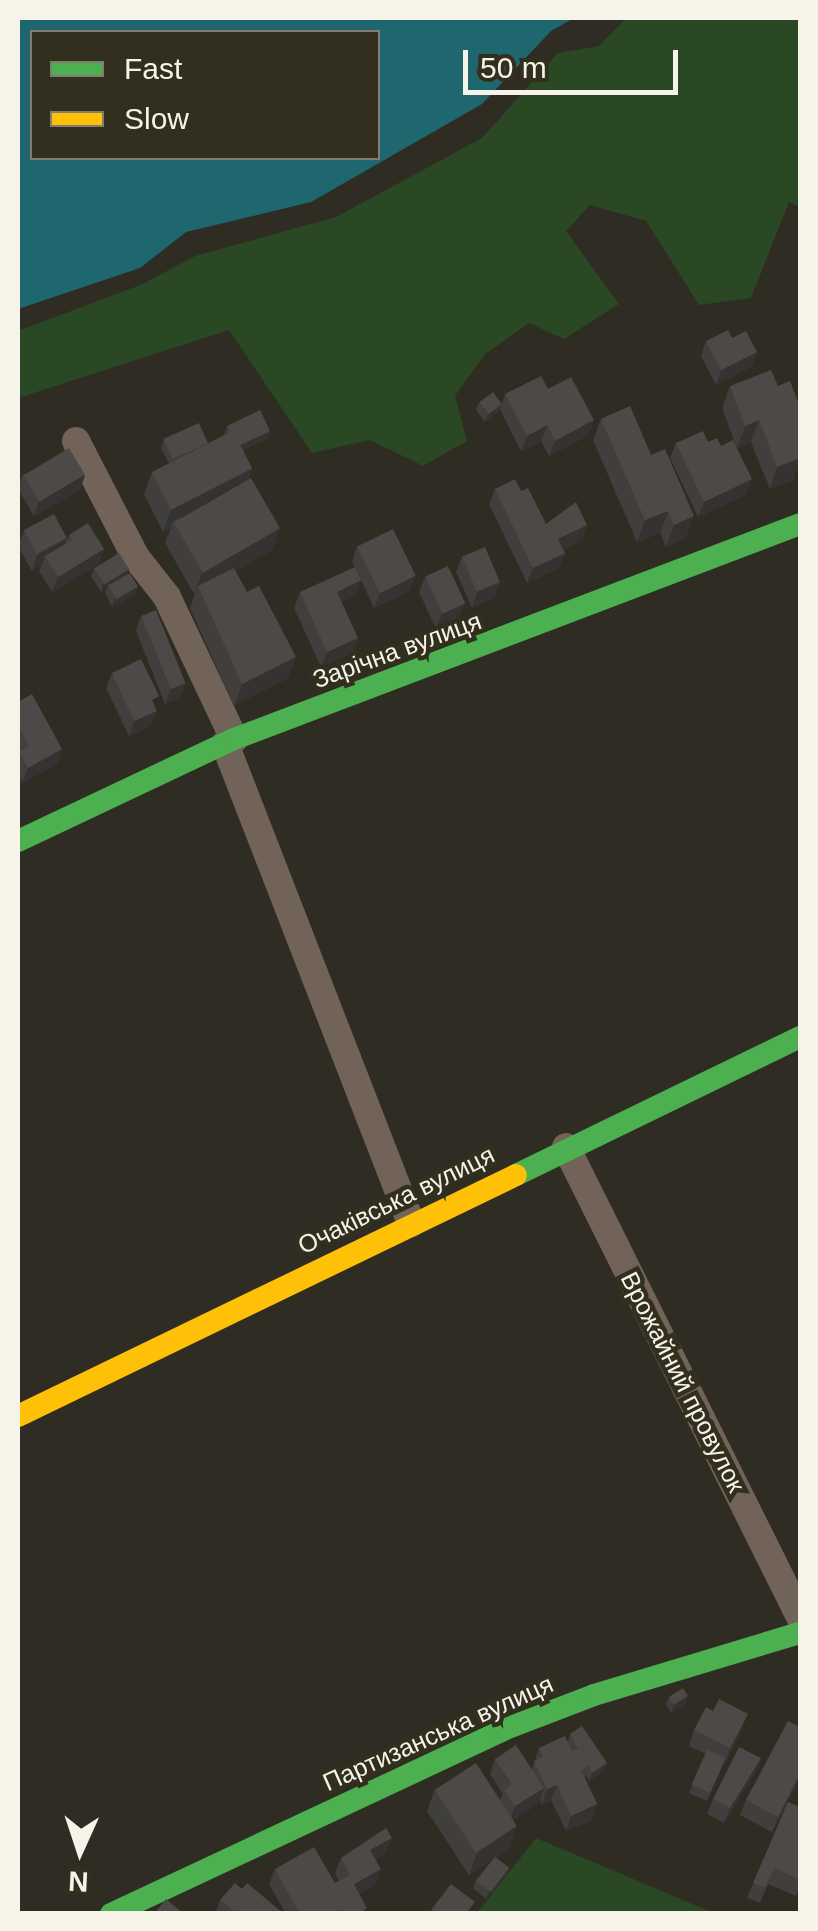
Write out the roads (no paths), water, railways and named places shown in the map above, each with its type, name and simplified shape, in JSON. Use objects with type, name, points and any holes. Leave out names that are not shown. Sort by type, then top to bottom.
[{"type":"street","points":[[76,440],[136,556],[167,597],[229,741],[412,1223]]},
{"type":"street","name":"Зарічна вулиця","points":[[18,842],[229,741],[800,524]]},
{"type":"street","name":"Очаківська вулиця","points":[[18,1416],[566,1147],[800,1037]]},
{"type":"street","name":"Врожайний провулок","points":[[566,1147],[800,1617]]},
{"type":"street","name":"Партизанська вулиця","points":[[110,1914],[503,1730],[594,1694],[800,1634]]},
{"type":"water","points":[[18,18],[574,18],[551,31],[482,104],[311,202],[186,232],[140,268],[18,309]]}]
